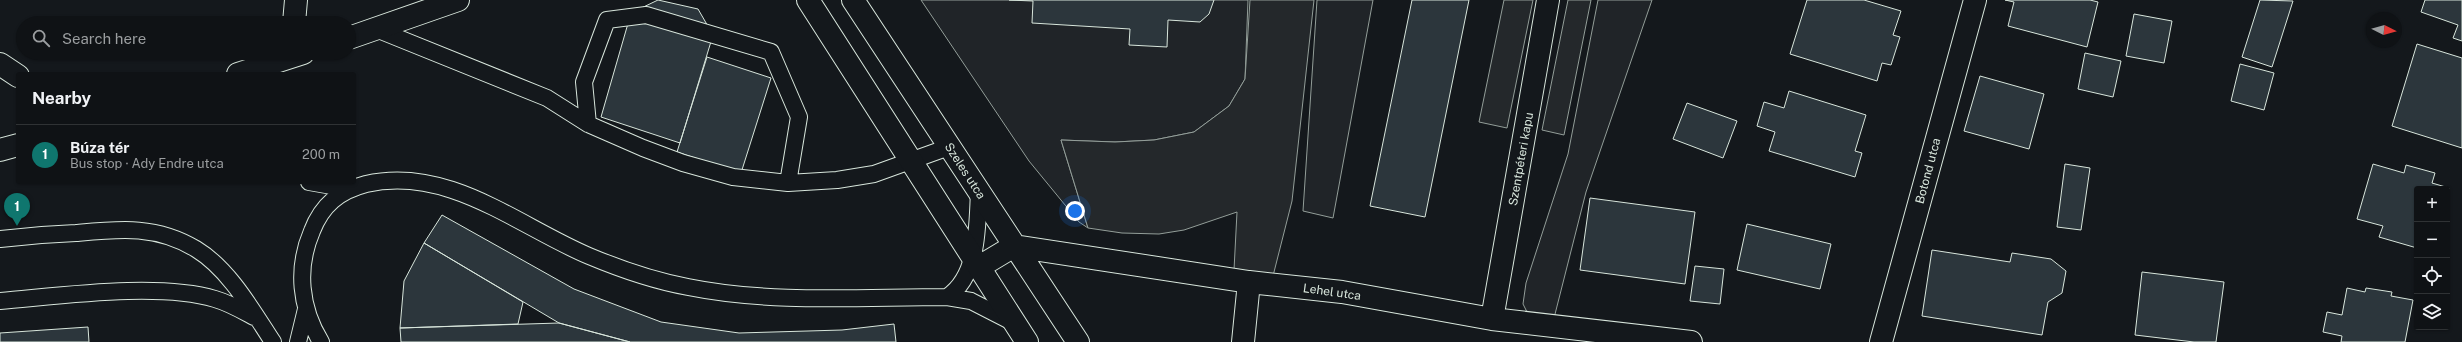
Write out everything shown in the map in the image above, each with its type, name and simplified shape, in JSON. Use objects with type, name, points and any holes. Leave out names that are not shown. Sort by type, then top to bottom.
[{"type":"street","points":[[295,16],[296,0]]},
{"type":"street","points":[[356,36],[458,0]]},
{"type":"street","points":[[808,0],[976,262],[1015,333],[1027,342]]},
{"type":"street","name":"Szeles utca","points":[[853,0],[1078,342]]},
{"type":"street","name":"Szentpéteri kapu","points":[[1492,319],[1548,0]]},
{"type":"street","name":"Botond utca","points":[[1881,342],[1975,0]]},
{"type":"street","points":[[244,72],[279,60]]},
{"type":"street","points":[[0,64],[16,75]]},
{"type":"street","points":[[0,150],[16,146]]},
{"type":"street","points":[[976,262],[1014,246]]},
{"type":"street","name":"Lehel utca","points":[[1014,246],[1249,282],[1342,292],[1492,319],[1691,342]]},
{"type":"street","points":[[1243,342],[1249,282]]},
{"type":"lane","points":[[588,124],[584,82],[607,20],[646,15],[771,52],[798,118],[788,183]]},
{"type":"lane","points":[[376,29],[547,98],[588,124],[683,163],[733,177],[788,183],[837,180],[874,174],[912,162],[950,147]]},
{"type":"lane","points":[[321,342],[306,309],[302,292],[303,265],[311,233],[324,207],[349,189],[380,181],[400,179],[447,187],[588,255],[640,274],[687,287],[750,296],[947,297],[971,301],[1015,333]]},
{"type":"lane","points":[[321,184],[349,189]]},
{"type":"lane","points":[[947,297],[962,284],[976,262],[979,192]]},
{"type":"lane","points":[[0,239],[129,228],[152,231],[175,239],[197,250],[232,284],[273,342]]},
{"type":"lane","points":[[0,301],[143,291],[183,293],[214,299],[236,307],[258,320]]},
{"type":"lane","points":[[296,339],[306,309]]},
{"type":"shaded area","points":[[921,0],[1248,0],[1245,79],[1229,106],[1194,132],[1154,140],[1115,142],[1061,140],[1088,228],[1079,222],[1029,161]]},
{"type":"shaded area","points":[[1250,0],[1314,0],[1292,201],[1273,276],[1234,270],[1237,212],[1184,230],[1159,234],[1122,233],[1088,228],[1061,140],[1115,142],[1154,140],[1194,132],[1229,106],[1245,79]]},
{"type":"shaded area","points":[[1317,0],[1373,0],[1333,218],[1303,211]]},
{"type":"shaded area","points":[[1504,0],[1533,0],[1507,128],[1479,122]]},
{"type":"shaded area","points":[[1568,0],[1591,0],[1564,135],[1542,130]]},
{"type":"shaded area","points":[[1598,0],[1652,0],[1586,192],[1552,326],[1531,320],[1523,304],[1526,283],[1568,154]]},
{"type":"building","points":[[658,0],[698,9],[713,35],[680,143],[601,117],[631,13]]},
{"type":"building","points":[[1009,0],[1214,0],[1209,14],[1200,22],[1168,20],[1167,47],[1129,45],[1130,29],[1032,23],[1033,1]]},
{"type":"building","points":[[1412,0],[1469,0],[1425,217],[1370,206]]},
{"type":"building","points":[[1807,0],[1864,0],[1901,11],[1893,35],[1900,37],[1891,65],[1882,63],[1877,81],[1790,54]]},
{"type":"building","points":[[2005,0],[2090,0],[2098,2],[2087,47],[2008,26],[2014,2]]},
{"type":"building","points":[[2260,0],[2293,1],[2272,67],[2242,57]]},
{"type":"building","points":[[2425,0],[2462,0],[2462,41],[2453,38],[2458,25],[2421,12]]},
{"type":"building","points":[[2134,14],[2172,21],[2164,63],[2126,56]]},
{"type":"building","points":[[2417,44],[2462,58],[2462,148],[2392,126]]},
{"type":"building","points":[[2085,53],[2121,61],[2113,97],[2078,89]]},
{"type":"building","points":[[707,57],[771,78],[741,173],[677,152]]},
{"type":"building","points":[[2240,64],[2274,73],[2264,110],[2231,101]]},
{"type":"building","points":[[1980,76],[2044,94],[2029,149],[1964,131]]},
{"type":"building","points":[[1789,91],[1866,115],[1855,151],[1862,153],[1855,177],[1769,151],[1775,132],[1757,126],[1764,102],[1784,108]]},
{"type":"building","points":[[1687,103],[1737,121],[1723,158],[1673,139]]},
{"type":"building","points":[[2065,164],[2090,168],[2081,230],[2057,227]]},
{"type":"building","points":[[2373,164],[2404,173],[2406,165],[2435,173],[2432,183],[2442,186],[2414,186],[2414,247],[2379,237],[2383,226],[2357,219]]},
{"type":"building","points":[[1590,198],[1695,212],[1685,284],[1580,270]]},
{"type":"building","points":[[442,215],[574,289],[661,322],[739,333],[842,330],[894,324],[896,342],[630,342],[559,323],[424,243]]},
{"type":"building","points":[[1747,224],[1831,244],[1820,289],[1737,270]]},
{"type":"building","points":[[424,243],[523,302],[518,324],[400,328],[404,281]]},
{"type":"building","points":[[1932,250],[2010,262],[2012,253],[2051,259],[2066,271],[2062,293],[2048,302],[2042,335],[1922,316]]},
{"type":"building","points":[[1695,266],[1724,269],[1720,304],[1690,301]]},
{"type":"building","points":[[2142,272],[2224,282],[2216,342],[2194,342],[2135,335]]},
{"type":"building","points":[[2347,288],[2365,292],[2366,288],[2392,292],[2391,296],[2413,300],[2405,342],[2341,342],[2342,336],[2323,332],[2327,312],[2342,315]]},
{"type":"building","points":[[559,323],[630,342],[401,342],[400,328]]},
{"type":"building","points":[[88,327],[89,342],[0,342],[0,333]]},
{"type":"place","name":"Búza tér","points":[[17,226]]}]
